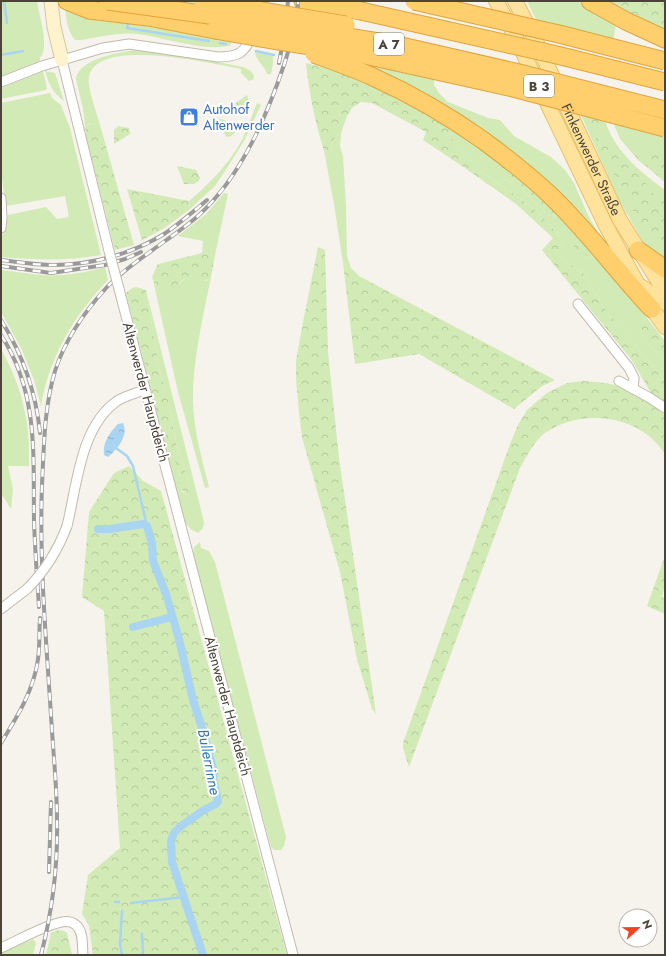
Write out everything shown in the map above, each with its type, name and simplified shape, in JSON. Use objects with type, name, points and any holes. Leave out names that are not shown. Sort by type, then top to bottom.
[{"type":"highway","points":[[67,1],[89,10],[148,17],[278,41],[360,54],[461,76],[592,108],[665,128]]},
{"type":"highway","name":"A 7","points":[[108,1],[238,19],[397,45],[530,76],[665,110]]},
{"type":"highway","name":"A 7","points":[[203,1],[300,16],[438,44],[665,100]]},
{"type":"highway","name":"A 7","points":[[302,1],[361,11],[434,27],[557,55],[665,82]]},
{"type":"highway","points":[[414,1],[559,34],[665,61]]},
{"type":"highway","points":[[590,1],[626,21],[665,39]]},
{"type":"highway","points":[[278,41],[371,76],[447,116],[484,141],[512,162],[550,195],[593,241],[639,296],[658,306]]},
{"type":"highway","points":[[638,250],[665,269]]},
{"type":"main road","points":[[51,1],[54,27],[62,60]]},
{"type":"main road","name":"Finkenwerder Straße","points":[[496,1],[513,32],[602,218],[639,284],[658,306],[665,327]]},
{"type":"main road","name":"Finkenwerder Straße","points":[[515,1],[535,39],[620,220],[665,292]]},
{"type":"street","points":[[1,82],[62,60],[103,48],[129,44],[218,57],[229,57],[245,50],[258,21],[261,1]]},
{"type":"street","name":"Altenwerder Hauptdeich","points":[[62,60],[109,251],[293,955]]},
{"type":"street","points":[[1,198],[1,228]]},
{"type":"street","points":[[578,304],[629,368],[634,378],[633,389]]},
{"type":"street","points":[[619,381],[665,408]]},
{"type":"street","points":[[1,609],[27,589],[39,576],[54,555],[67,526],[83,453],[92,430],[103,414],[112,405],[125,397],[145,390]]},
{"type":"street","points":[[1,948],[59,922],[69,922],[73,923],[81,934],[83,955]]},
{"type":"green space","points":[[1,1],[37,1],[43,31],[44,46],[40,61],[1,79]]},
{"type":"green space","points":[[64,1],[249,1],[236,38],[229,46],[206,47],[138,34],[117,34],[75,40],[68,26]]},
{"type":"green space","points":[[527,1],[577,1],[600,17],[616,25],[613,41],[537,22]]},
{"type":"green space","points":[[604,1],[665,1],[665,31]]},
{"type":"green space","points":[[136,50],[183,55],[243,67],[251,71],[254,79],[249,81],[241,73],[241,69],[207,62],[158,56],[133,55],[112,58],[96,65],[89,77],[91,94],[100,125],[92,123],[85,126],[83,109],[76,79],[78,72],[84,66],[101,58]]},
{"type":"green space","points":[[255,52],[273,56],[271,74],[267,74]]},
{"type":"green space","points":[[352,59],[434,80],[434,85],[439,93],[448,102],[488,118],[500,120],[514,136],[551,157],[565,170],[574,183],[588,215],[610,253],[571,210]]},
{"type":"green space","points":[[306,63],[343,73],[394,96],[450,127],[454,142],[465,157],[484,174],[540,214],[563,241],[556,254],[584,274],[605,309],[665,381],[665,404],[651,393],[631,359],[542,250],[553,238],[516,204],[423,140],[426,132],[372,103],[361,102],[352,108],[347,116],[341,133],[335,138],[329,150],[324,151],[313,107]]},
{"type":"green space","points":[[43,71],[47,88],[46,90],[1,99],[1,88]]},
{"type":"green space","points":[[45,71],[55,73],[64,101],[52,88]]},
{"type":"green space","points":[[50,93],[52,98],[61,105],[70,128],[101,255],[51,259],[1,257],[1,238],[6,226],[8,215],[46,207],[57,219],[69,217],[65,196],[6,206],[1,172],[1,103]]},
{"type":"green space","points":[[247,95],[248,103],[246,108],[242,111],[232,112],[226,110]]},
{"type":"green space","points":[[257,103],[261,105],[244,141],[215,186],[190,209],[189,201],[218,173],[237,149]]},
{"type":"green space","points":[[580,113],[605,121],[615,142],[629,160],[646,176],[665,190],[665,263],[655,257],[642,240],[619,200]]},
{"type":"green space","points":[[585,115],[599,119],[603,138],[608,146],[643,180],[656,197],[660,198],[665,190],[665,248],[636,217],[603,154]]},
{"type":"green space","points":[[218,118],[232,124],[237,131],[231,136],[226,137]]},
{"type":"green space","points":[[612,120],[665,137],[665,182],[638,160],[620,139]]},
{"type":"green space","points":[[93,123],[100,125],[134,245],[115,250],[86,136],[85,126]]},
{"type":"green space","points":[[118,126],[129,128],[130,134],[114,144],[114,130]]},
{"type":"green space","points":[[450,127],[500,160],[504,180],[513,182],[545,212],[554,217],[561,213],[578,232],[576,251],[592,258],[599,257],[647,318],[641,324],[642,336],[665,363],[665,381],[605,309],[584,274],[556,254],[563,241],[550,225],[540,214],[484,173],[465,157],[454,142]]},
{"type":"green space","points":[[341,133],[340,146],[343,156],[347,256],[351,268],[343,263],[324,151],[329,150],[335,138]]},
{"type":"green space","points":[[637,151],[665,156],[665,182],[633,154]]},
{"type":"green space","points":[[500,160],[561,213],[554,217],[545,212],[513,182],[504,180],[495,169],[495,163]]},
{"type":"green space","points":[[177,166],[196,170],[200,178],[199,181],[194,184],[184,184]]},
{"type":"green space","points":[[127,189],[189,201],[190,209],[163,229],[142,240]]},
{"type":"green space","points":[[224,193],[228,194],[215,255],[202,253],[203,241],[178,236],[205,215]]},
{"type":"green space","points":[[580,234],[599,257],[592,258],[576,251],[572,242]]},
{"type":"green space","points":[[318,247],[325,250],[328,352],[339,458],[376,714],[372,709],[357,659],[340,572],[302,437],[296,379],[296,361]]},
{"type":"green space","points":[[202,253],[215,255],[211,277],[208,279],[202,281],[192,276],[185,278],[174,286],[166,288],[159,286],[154,281],[152,277],[158,264]]},
{"type":"green space","points":[[343,263],[359,276],[555,380],[542,386],[514,409],[419,354],[355,364]]},
{"type":"green space","points":[[105,267],[108,280],[84,308],[65,338],[50,371],[41,406],[34,380],[21,348],[1,312],[1,270],[39,275],[67,275]]},
{"type":"green space","points":[[192,276],[206,281],[211,277],[199,340],[193,387],[195,424],[209,487],[205,488],[178,392],[153,280],[157,285],[179,284],[186,278]]},
{"type":"green space","points":[[136,287],[146,290],[159,368],[170,408],[177,447],[188,479],[189,494],[186,495],[178,484],[179,474],[174,459],[167,451],[126,293],[132,288]]},
{"type":"green space","points":[[146,290],[204,522],[203,528],[198,533],[192,530],[185,523],[167,451],[177,462],[182,491],[186,495],[189,494],[188,479],[177,447],[170,408],[159,368]]},
{"type":"green space","points":[[647,318],[665,341],[665,363],[642,336],[641,324]]},
{"type":"green space","points":[[1,349],[19,388],[26,419],[28,439],[29,466],[8,466],[13,489],[11,509],[1,493]]},
{"type":"green space","points":[[583,381],[606,383],[621,387],[654,406],[665,415],[665,454],[654,441],[641,431],[626,423],[610,419],[593,418],[576,420],[560,425],[541,436],[531,449],[520,468],[409,767],[403,748],[403,743],[518,425],[527,410],[547,393],[567,383]]},
{"type":"green space","points":[[129,466],[143,481],[161,491],[287,955],[93,955],[89,925],[82,914],[88,875],[120,848],[104,611],[82,597],[89,512],[114,473]]},
{"type":"green space","points":[[200,542],[201,548],[209,551],[215,562],[286,837],[284,846],[281,850],[274,850],[271,847],[193,555],[194,547]]},
{"type":"green space","points":[[665,556],[665,586],[662,597],[665,598],[665,614],[647,606]]},
{"type":"green space","points":[[58,930],[67,933],[72,955],[46,955],[51,933]]},
{"type":"green space","points":[[33,939],[36,943],[33,955],[1,955],[1,954]]},
{"type":"water","points":[[123,423],[124,433],[121,442],[108,457],[104,455],[105,442],[118,424]]},
{"type":"waterway","points":[[4,1],[7,23]]},
{"type":"waterway","points":[[129,21],[127,28],[209,41]]},
{"type":"waterway","points":[[220,43],[226,44]]},
{"type":"waterway","points":[[1,55],[23,51]]},
{"type":"waterway","points":[[256,51],[274,55]]},
{"type":"waterway","points":[[116,448],[127,456],[133,466],[147,526]]},
{"type":"waterway","name":"Bullerrinne","points":[[98,529],[110,529],[143,524],[147,526],[152,543],[153,561],[166,594],[179,639],[193,700],[214,772],[213,779],[218,801],[216,804],[204,810],[181,826],[174,833],[171,841],[172,862],[203,955]]},
{"type":"waterway","name":"Bullerrinne","points":[[133,627],[172,617]]},
{"type":"waterway","points":[[131,903],[185,897]]},
{"type":"waterway","points":[[122,911],[120,944],[122,955]]},
{"type":"waterway","points":[[142,934],[142,955]]},
{"type":"railway","points":[[279,63],[285,32],[288,1]]},
{"type":"railway","points":[[41,955],[54,888],[57,837],[56,787],[44,608],[41,516],[45,427],[51,385],[59,359],[76,326],[107,287],[128,268],[198,216],[227,183],[240,164],[261,124],[278,83],[294,32],[298,1]]},
{"type":"railway","points":[[1,260],[53,265],[82,263],[125,253],[164,234],[207,200]]},
{"type":"railway","points":[[1,266],[51,273],[105,265],[141,252]]},
{"type":"railway","points":[[1,320],[22,360],[32,388],[40,433]]},
{"type":"railway","points":[[1,335],[13,357],[22,379],[28,402],[33,449],[34,532],[39,607]]},
{"type":"railway","points":[[1,743],[19,713],[33,682],[39,654],[40,618]]},
{"type":"railway","points":[[49,872],[51,802]]},
{"type":"place","name":"Autohof Altenwerder","points":[[189,117]]}]
